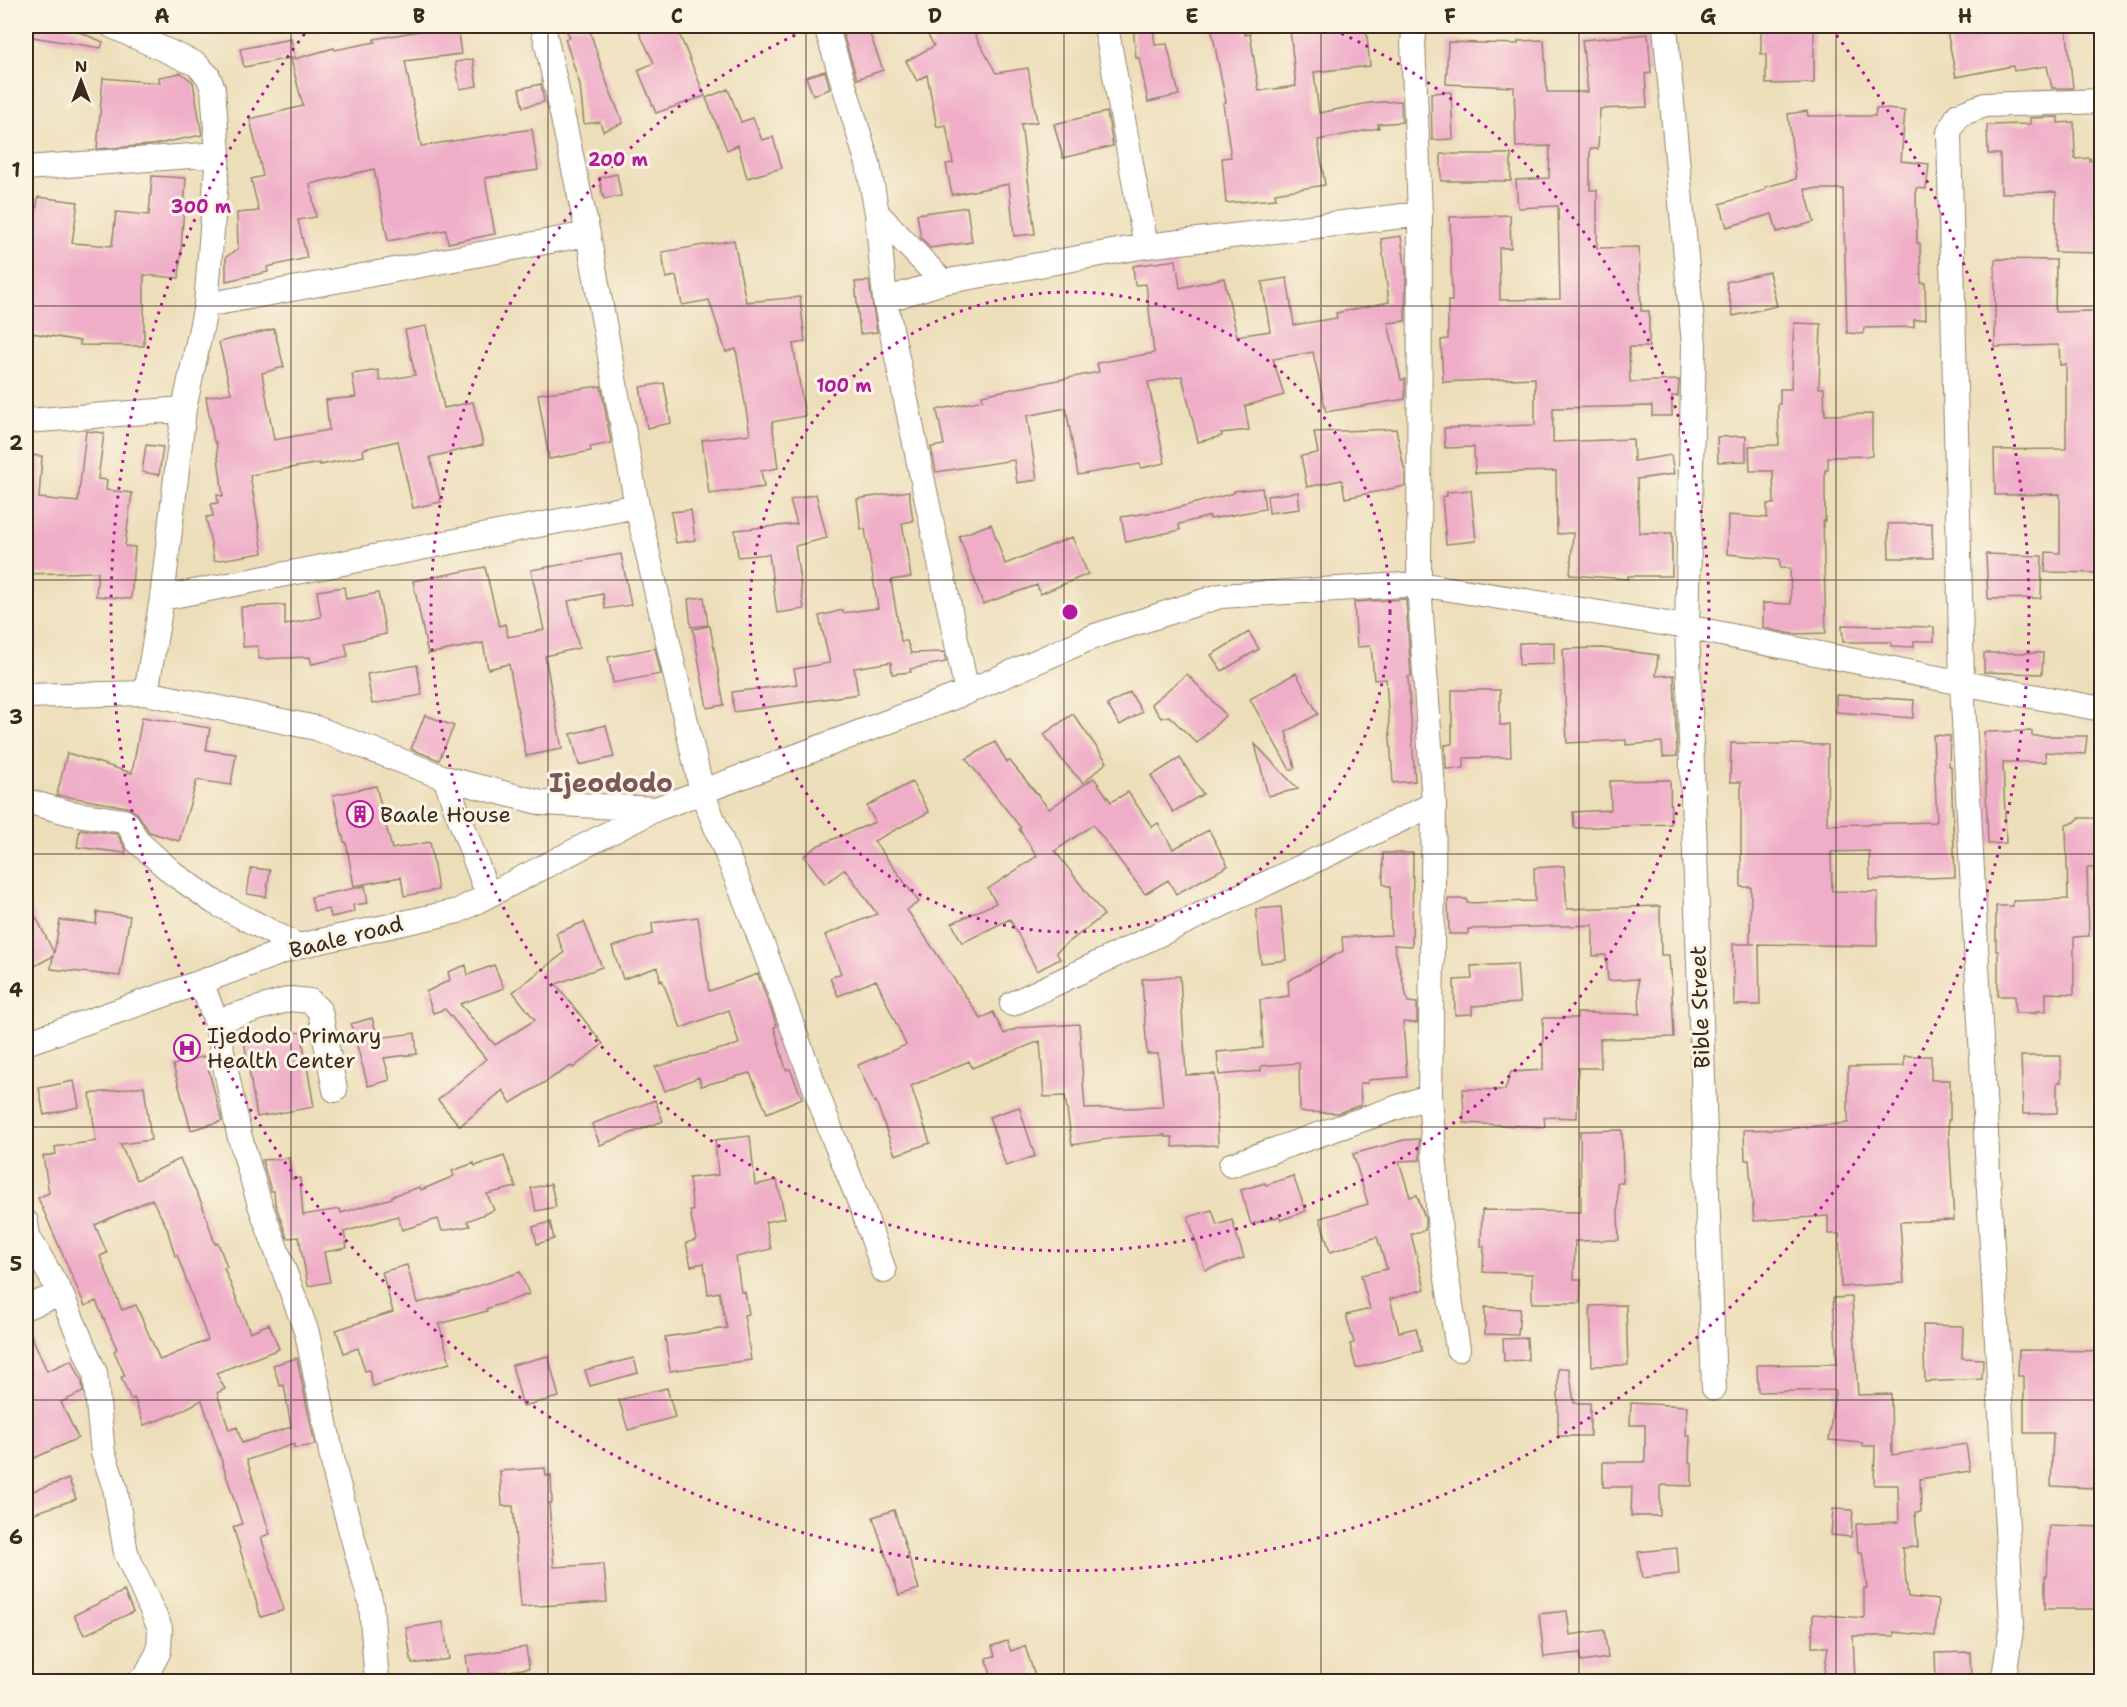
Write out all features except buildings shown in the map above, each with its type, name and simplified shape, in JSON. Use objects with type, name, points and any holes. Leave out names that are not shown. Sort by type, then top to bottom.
[{"type":"street","points":[[112,26],[196,64],[208,76],[213,89],[218,154],[206,305],[184,409],[162,598],[147,693]]},
{"type":"street","points":[[543,26],[588,234],[637,506],[702,792],[754,922],[884,1271]]},
{"type":"street","points":[[826,26],[868,164],[877,213],[885,300],[967,692]]},
{"type":"street","points":[[1106,26],[1146,246]]},
{"type":"street","points":[[1415,26],[1413,42],[1420,214],[1419,584],[1434,804],[1430,1096],[1440,1234],[1458,1349]]},
{"type":"street","name":"Bible Street","points":[[1665,26],[1694,345],[1688,627],[1714,1388]]},
{"type":"street","points":[[2006,1680],[2012,1623],[1962,683],[1949,132],[1958,115],[1985,105],[2102,101]]},
{"type":"street","points":[[26,168],[218,154]]},
{"type":"street","points":[[877,213],[943,282]]},
{"type":"street","points":[[885,300],[943,282],[1146,246],[1420,214]]},
{"type":"street","points":[[206,305],[588,234]]},
{"type":"street","points":[[26,421],[184,409]]},
{"type":"street","points":[[162,598],[637,506]]},
{"type":"street","name":"Baale road","points":[[26,1043],[298,946],[458,911],[656,809],[967,692],[1095,636],[1220,596],[1419,584],[1688,627],[2102,709]]},
{"type":"street","points":[[26,696],[147,693],[316,728],[446,778],[542,803],[656,809]]},
{"type":"street","points":[[446,778],[488,895]]},
{"type":"street","points":[[26,801],[70,813],[124,821],[137,841],[182,880],[214,902],[298,946]]},
{"type":"street","points":[[1012,1004],[1434,804]]},
{"type":"street","points":[[201,982],[216,1021],[242,1144],[260,1205],[307,1333],[336,1478],[370,1604],[377,1682]]},
{"type":"street","points":[[216,1021],[290,999],[310,1001],[320,1011],[334,1090]]},
{"type":"street","points":[[1231,1165],[1430,1096]]},
{"type":"street","points":[[26,1222],[28,1236],[61,1294],[95,1373],[103,1453],[115,1488],[126,1553],[160,1628],[159,1651],[145,1677],[138,1682]]},
{"type":"street","points":[[26,1308],[61,1294]]},
{"type":"place","name":"Baale House","points":[[360,814]]},
{"type":"place","name":"Ijedodo Primary Health Center","points":[[187,1048]]},
{"type":"district","name":"Ijeododo","points":[[611,782]]}]
